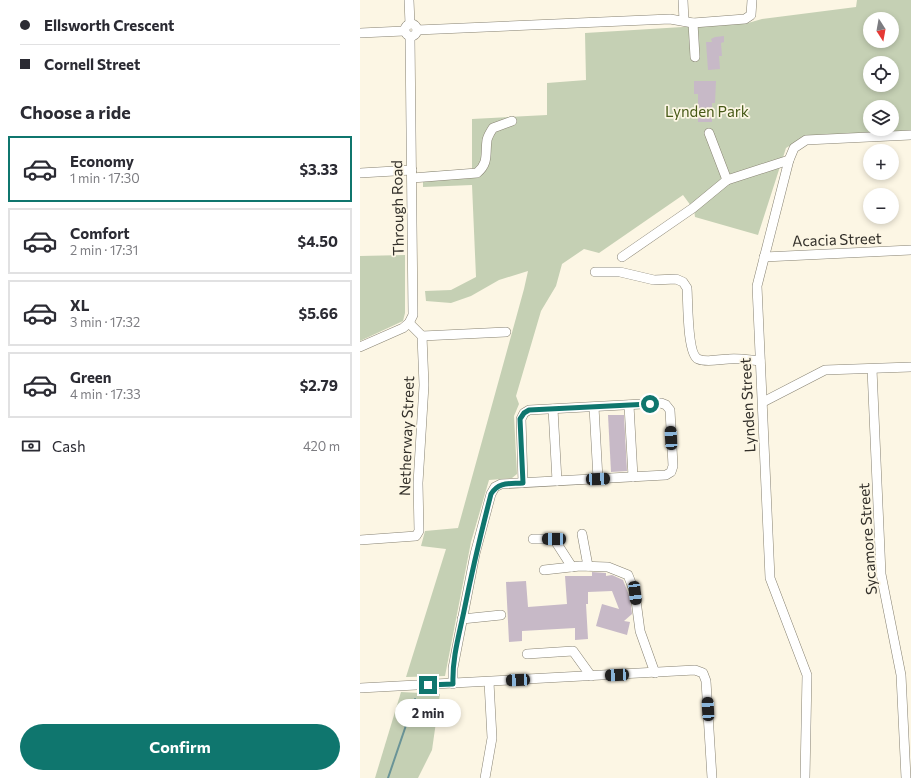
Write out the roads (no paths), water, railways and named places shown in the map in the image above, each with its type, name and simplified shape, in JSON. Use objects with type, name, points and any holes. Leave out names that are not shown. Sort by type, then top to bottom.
[{"type":"street","name":"Through Road","points":[[409,323],[413,315],[414,303],[410,0]]},
{"type":"street","points":[[682,0],[684,21]]},
{"type":"street","points":[[360,32],[670,19],[693,22],[746,19],[751,15],[752,0]]},
{"type":"street","points":[[693,22],[695,57]]},
{"type":"street","points":[[360,173],[477,173],[484,168],[487,138],[493,128],[512,121]]},
{"type":"street","points":[[708,133],[727,180]]},
{"type":"street","name":"Lynden Street","points":[[805,778],[807,675],[770,578],[757,286],[789,160],[794,148],[806,140],[911,135]]},
{"type":"street","points":[[622,257],[692,208],[727,180],[789,160]]},
{"type":"street","name":"Acacia Street","points":[[764,257],[911,250]]},
{"type":"street","points":[[595,272],[620,272],[654,280],[676,279],[684,282],[687,288],[689,330],[693,354],[696,358],[702,360],[730,358],[760,361]]},
{"type":"street","points":[[360,347],[403,328],[409,323],[422,336],[506,332]]},
{"type":"street","name":"Netherway Street","points":[[360,540],[416,536],[420,531],[418,483],[424,385],[422,336]]},
{"type":"street","points":[[763,402],[826,370],[911,367]]},
{"type":"street","name":"Sycamore Street","points":[[872,369],[881,574],[901,675],[906,778]]},
{"type":"street","points":[[453,684],[453,668],[475,554],[491,494],[495,487],[501,484],[523,483],[598,479],[666,475],[671,472],[673,466],[670,410],[666,405],[661,404],[529,410],[524,413],[520,419],[523,483]]},
{"type":"street","points":[[629,405],[632,477]]},
{"type":"street","points":[[594,407],[598,479]]},
{"type":"street","points":[[553,409],[557,481]]},
{"type":"street","points":[[582,534],[588,566]]},
{"type":"street","points":[[533,539],[554,539],[572,567]]},
{"type":"street","points":[[544,570],[588,566],[608,567],[628,575],[635,593],[640,631],[655,672]]},
{"type":"street","points":[[462,619],[501,615]]},
{"type":"street","points":[[528,654],[573,651],[591,676]]},
{"type":"street","points":[[360,688],[695,670],[703,674],[706,681],[712,778]]},
{"type":"street","points":[[485,778],[492,738],[489,682]]},
{"type":"waterway","points":[[388,778],[415,699]]},
{"type":"park label","name":"Lynden Park","points":[[707,112]]}]
